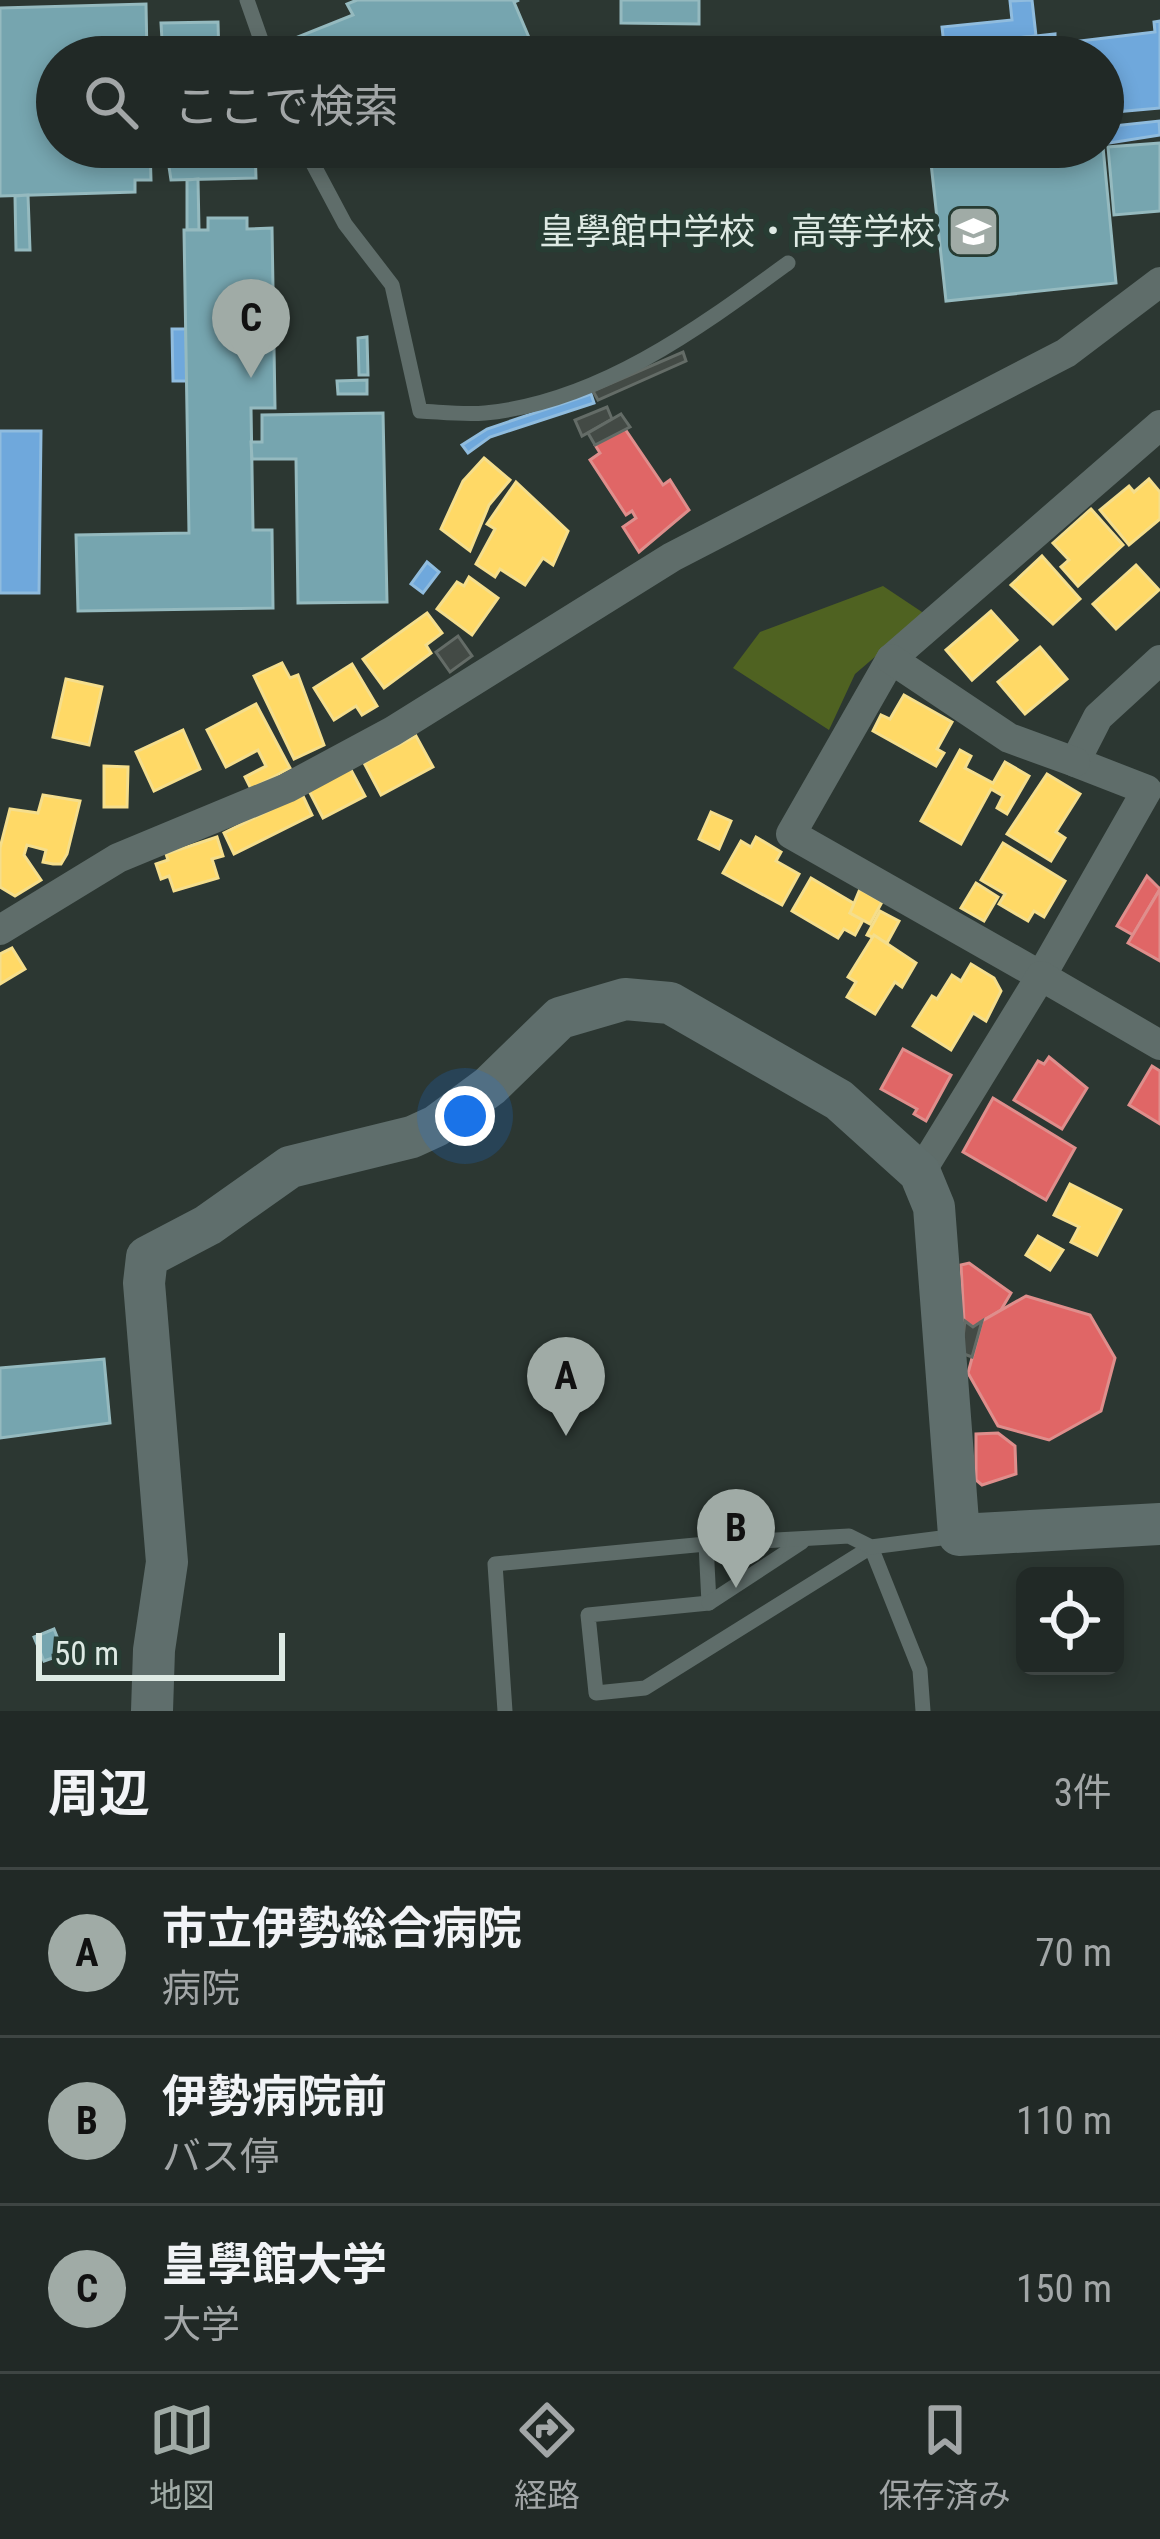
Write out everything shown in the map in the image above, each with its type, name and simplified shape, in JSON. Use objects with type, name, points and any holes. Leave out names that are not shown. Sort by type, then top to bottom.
[{"type":"street","points":[[0,930],[118,858],[287,788],[393,731],[672,556],[1066,353],[1160,282]]},
{"type":"street","points":[[1160,425],[891,659],[791,835],[1160,1045]]},
{"type":"street","points":[[891,659],[1009,738],[1148,790],[920,1173]]},
{"type":"street","points":[[1075,762],[1098,717],[1160,660]]},
{"type":"street","points":[[152,1711],[154,1650],[167,1562],[144,1283],[147,1257],[208,1225],[290,1167],[412,1137],[436,1126],[490,1086],[560,1018],[625,999],[670,1004],[839,1100],[920,1173],[934,1207],[959,1535],[1160,1524]]},
{"type":"lane","points":[[247,0],[260,36]]},
{"type":"lane","points":[[315,168],[345,224],[392,285],[420,411],[485,413],[579,389],[690,335],[788,263]]},
{"type":"lane","points":[[805,1540],[709,1603],[588,1615],[596,1694],[645,1688],[872,1547],[959,1535]]},
{"type":"lane","points":[[505,1711],[495,1564],[849,1536],[872,1547],[920,1670],[923,1711]]},
{"type":"lane","points":[[706,1544],[709,1603]]},
{"type":"green space","points":[[883,586],[925,614],[855,674],[829,730],[733,668],[760,632]]},
{"type":"building: 住宅","points":[[484,458],[510,480],[489,505],[470,551],[441,529],[463,481]]},
{"type":"building: 住宅","points":[[1149,479],[1160,492],[1160,519],[1129,545],[1100,510],[1129,486],[1134,492]]},
{"type":"building: 住宅","points":[[516,482],[568,531],[553,565],[543,558],[525,585],[500,569],[495,577],[476,564],[495,529],[487,524]]},
{"type":"building: 住宅","points":[[1091,509],[1123,545],[1078,586],[1061,567],[1069,560],[1053,543]]},
{"type":"building: 住宅","points":[[1042,556],[1080,599],[1053,624],[1011,585]]},
{"type":"building: 住宅","points":[[1136,565],[1159,590],[1116,629],[1093,604]]},
{"type":"building: 住宅","points":[[469,577],[498,598],[472,635],[437,609],[457,582],[464,586]]},
{"type":"building: 住宅","points":[[991,611],[1017,640],[972,680],[946,650]]},
{"type":"building: 住宅","points":[[427,613],[442,633],[426,645],[431,653],[384,688],[363,659]]},
{"type":"building: 住宅","points":[[1040,647],[1067,679],[1025,714],[998,682]]},
{"type":"building: 住宅","points":[[282,663],[290,678],[298,675],[324,745],[294,759],[254,676]]},
{"type":"building: 住宅","points":[[352,664],[377,706],[362,715],[356,706],[334,720],[314,688]]},
{"type":"building: 住宅","points":[[66,679],[102,687],[89,745],[53,737]]},
{"type":"building: 住宅","points":[[904,695],[952,722],[937,749],[944,753],[936,766],[873,731],[881,715],[890,719]]},
{"type":"building: 住宅","points":[[256,704],[290,768],[251,789],[245,777],[266,766],[258,750],[226,767],[207,730]]},
{"type":"building: 住宅","points":[[183,730],[200,769],[154,791],[136,752]]},
{"type":"building: 住宅","points":[[416,736],[433,767],[381,795],[364,763]]},
{"type":"building: 住宅","points":[[960,750],[971,756],[965,768],[993,783],[1005,762],[1029,776],[1007,814],[997,808],[1003,796],[991,789],[961,844],[921,821]]},
{"type":"building: 住宅","points":[[104,766],[128,767],[127,807],[104,807]]},
{"type":"building: 住宅","points":[[350,768],[365,796],[323,818],[308,789]]},
{"type":"building: 住宅","points":[[1047,774],[1080,794],[1056,832],[1065,838],[1051,861],[1007,834]]},
{"type":"building: 住宅","points":[[302,794],[312,815],[234,854],[224,833]]},
{"type":"building: 住宅","points":[[43,795],[80,801],[67,854],[61,864],[43,862],[46,850],[27,845],[24,855],[41,880],[15,896],[0,887],[0,848],[10,809],[38,813]]},
{"type":"building: 住宅","points":[[711,812],[731,821],[719,849],[699,839]]},
{"type":"building: 住宅","points":[[217,837],[223,856],[212,859],[218,878],[174,891],[169,876],[161,879],[156,864],[168,860],[166,854]]},
{"type":"building: 住宅","points":[[756,837],[781,852],[776,861],[799,874],[782,905],[723,873],[741,841],[751,847]]},
{"type":"building: 住宅","points":[[1003,843],[1065,881],[1044,917],[1034,911],[1028,921],[999,904],[1005,894],[981,880]]},
{"type":"building: 住宅","points":[[811,878],[855,904],[850,913],[863,920],[855,935],[844,929],[838,938],[792,911]]},
{"type":"building: 住宅","points":[[976,883],[998,897],[984,921],[961,908]]},
{"type":"building: 住宅","points":[[860,889],[882,902],[870,924],[850,913]]},
{"type":"building: 住宅","points":[[880,911],[899,921],[887,943],[867,935]]},
{"type":"building: 住宅","points":[[874,935],[916,963],[902,987],[895,982],[875,1014],[847,997],[856,982],[848,977]]},
{"type":"building: 住宅","points":[[12,948],[25,969],[0,984],[0,954]]},
{"type":"building: 住宅","points":[[971,964],[994,978],[1001,991],[986,1021],[973,1013],[951,1050],[913,1026],[932,996],[937,999],[952,975],[961,981]]},
{"type":"building: 住宅","points":[[1070,1184],[1121,1210],[1097,1255],[1071,1242],[1079,1227],[1054,1215]]},
{"type":"building: 住宅","points":[[1038,1236],[1063,1250],[1050,1270],[1026,1255]]},
{"type":"building: 商業","points":[[623,426],[663,485],[670,480],[689,510],[639,552],[623,527],[636,518],[632,511],[626,515],[590,460],[600,453],[595,445]]},
{"type":"building: 商業","points":[[1147,876],[1160,889],[1133,935],[1117,926]]},
{"type":"building: 商業","points":[[1160,889],[1160,961],[1128,943]]},
{"type":"building: 商業","points":[[903,1049],[951,1075],[926,1121],[914,1114],[917,1109],[881,1089]]},
{"type":"building: 商業","points":[[1049,1057],[1087,1088],[1062,1129],[1014,1100],[1038,1061],[1044,1064]]},
{"type":"building: 商業","points":[[1152,1066],[1160,1071],[1160,1124],[1129,1105]]},
{"type":"building: 商業","points":[[993,1098],[1075,1148],[1046,1200],[963,1152]]},
{"type":"building: 商業","points":[[969,1263],[1011,1293],[1001,1310],[973,1327],[964,1321],[961,1265]]},
{"type":"building: 商業","points":[[1026,1296],[1090,1315],[1115,1358],[1101,1411],[1049,1440],[998,1426],[968,1373],[982,1321]]},
{"type":"building: 商業","points":[[998,1433],[1015,1446],[1016,1474],[982,1485],[976,1480],[976,1434]]},
{"type":"building: 教育","points":[[1032,0],[1036,36],[943,36],[942,27],[1012,20],[1010,1]]},
{"type":"building: 教育","points":[[1160,21],[1160,108],[1124,111],[1122,36],[1155,32],[1154,22]]},
{"type":"building: 教育","points":[[1159,121],[1160,135],[1124,141],[1124,125]]},
{"type":"building: 教育","points":[[172,329],[186,329],[187,381],[173,381]]},
{"type":"building: 教育","points":[[591,394],[594,403],[490,437],[468,453],[462,445],[487,429]]},
{"type":"building: 教育","points":[[0,431],[41,431],[39,593],[0,593]]},
{"type":"building: 教育","points":[[427,562],[439,572],[423,593],[411,584]]},
{"type":"building: 公共","points":[[357,0],[519,0],[514,2],[528,36],[300,36],[353,15],[347,4]]},
{"type":"building: 公共","points":[[621,0],[699,0],[699,24],[621,23]]},
{"type":"building: 公共","points":[[146,4],[147,36],[36,36],[36,168],[151,168],[151,180],[135,180],[135,192],[0,196],[0,8]]},
{"type":"building: 公共","points":[[218,22],[218,36],[162,36],[161,23]]},
{"type":"building: 公共","points":[[1160,143],[1160,211],[1114,215],[1110,168],[1124,168],[1124,146]]},
{"type":"building: 公共","points":[[169,168],[256,168],[256,178],[171,180]]},
{"type":"building: 公共","points":[[932,168],[1105,168],[1116,283],[946,301]]},
{"type":"building: 公共","points":[[198,179],[199,230],[187,230],[187,180]]},
{"type":"building: 公共","points":[[28,195],[30,250],[16,250],[15,196]]},
{"type":"building: 公共","points":[[208,218],[247,218],[247,229],[272,228],[275,408],[251,408],[253,530],[272,530],[273,608],[78,611],[76,535],[189,533],[184,230],[208,230]]},
{"type":"building: 公共","points":[[367,337],[368,375],[359,375],[358,338]]},
{"type":"building: 公共","points":[[367,380],[367,394],[338,394],[337,381]]},
{"type":"building: 公共","points":[[383,413],[387,602],[298,603],[296,459],[252,459],[251,442],[262,442],[262,415]]},
{"type":"building: 公共","points":[[104,1359],[110,1423],[0,1438],[0,1368]]},
{"type":"building: 公共","points":[[54,1629],[64,1654],[44,1661],[34,1637]]},
{"type":"building: その他","points":[[683,352],[686,361],[598,400],[593,391]]},
{"type":"building: その他","points":[[607,407],[612,419],[582,436],[575,420]]},
{"type":"building: その他","points":[[621,414],[630,427],[595,445],[588,433]]},
{"type":"building: その他","points":[[458,636],[472,656],[450,672],[436,652]]},
{"type":"building: その他","points":[[965,1321],[973,1327],[982,1321],[972,1357],[961,1353]]},
{"type":"place","name":"皇學館中学校・高等学校","points":[[974,232]]},
{"type":"place","name":"皇學館大学","points":[[251,378]]},
{"type":"place","name":"市立伊勢総合病院","points":[[566,1436]]},
{"type":"place","name":"伊勢病院前","points":[[736,1588]]}]
